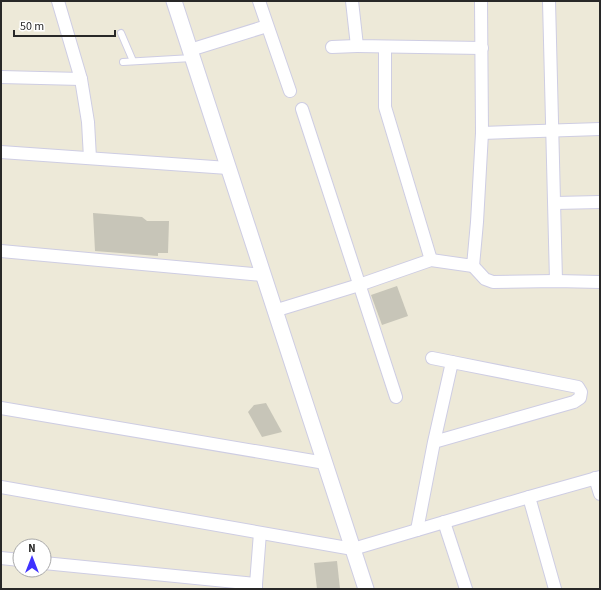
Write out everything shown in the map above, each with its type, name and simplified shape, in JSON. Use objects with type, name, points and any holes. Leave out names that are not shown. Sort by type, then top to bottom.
[{"type":"street","points":[[58,1],[82,79],[88,122],[90,158]]},
{"type":"street","points":[[174,1],[366,589]]},
{"type":"street","points":[[259,1],[266,26],[290,91]]},
{"type":"street","points":[[352,1],[357,46]]},
{"type":"street","points":[[473,266],[482,133],[481,1]]},
{"type":"street","points":[[549,1],[556,281]]},
{"type":"street","points":[[191,54],[266,26]]},
{"type":"street","points":[[332,47],[482,48]]},
{"type":"street","points":[[385,47],[385,107],[431,260]]},
{"type":"street","points":[[1,76],[82,79]]},
{"type":"street","points":[[302,109],[396,397]]},
{"type":"street","points":[[482,133],[600,129]]},
{"type":"street","points":[[1,152],[228,168]]},
{"type":"street","points":[[555,203],[600,202]]},
{"type":"street","points":[[1,251],[263,275]]},
{"type":"street","points":[[274,311],[359,285],[431,260],[473,266],[485,279],[493,282],[600,282]]},
{"type":"street","points":[[432,358],[578,387],[581,392],[580,398],[574,402],[434,442]]},
{"type":"street","points":[[417,530],[434,442],[452,362]]},
{"type":"street","points":[[1,408],[325,463]]},
{"type":"street","points":[[1,487],[353,549],[598,478],[600,494]]},
{"type":"street","points":[[529,497],[555,589]]},
{"type":"street","points":[[444,522],[466,589]]},
{"type":"street","points":[[52,564],[256,587],[260,533]]},
{"type":"street","points":[[1,558],[12,559]]},
{"type":"lane","points":[[121,33],[133,61]]},
{"type":"lane","points":[[123,62],[191,54]]},
{"type":"building","points":[[93,213],[142,217],[147,221],[169,221],[168,253],[158,253],[158,256],[95,251]]},
{"type":"building","points":[[397,286],[408,316],[382,325],[371,295]]},
{"type":"building","points":[[266,403],[282,432],[262,437],[248,412],[254,405]]},
{"type":"building","points":[[337,561],[340,589],[317,589],[314,563]]}]
